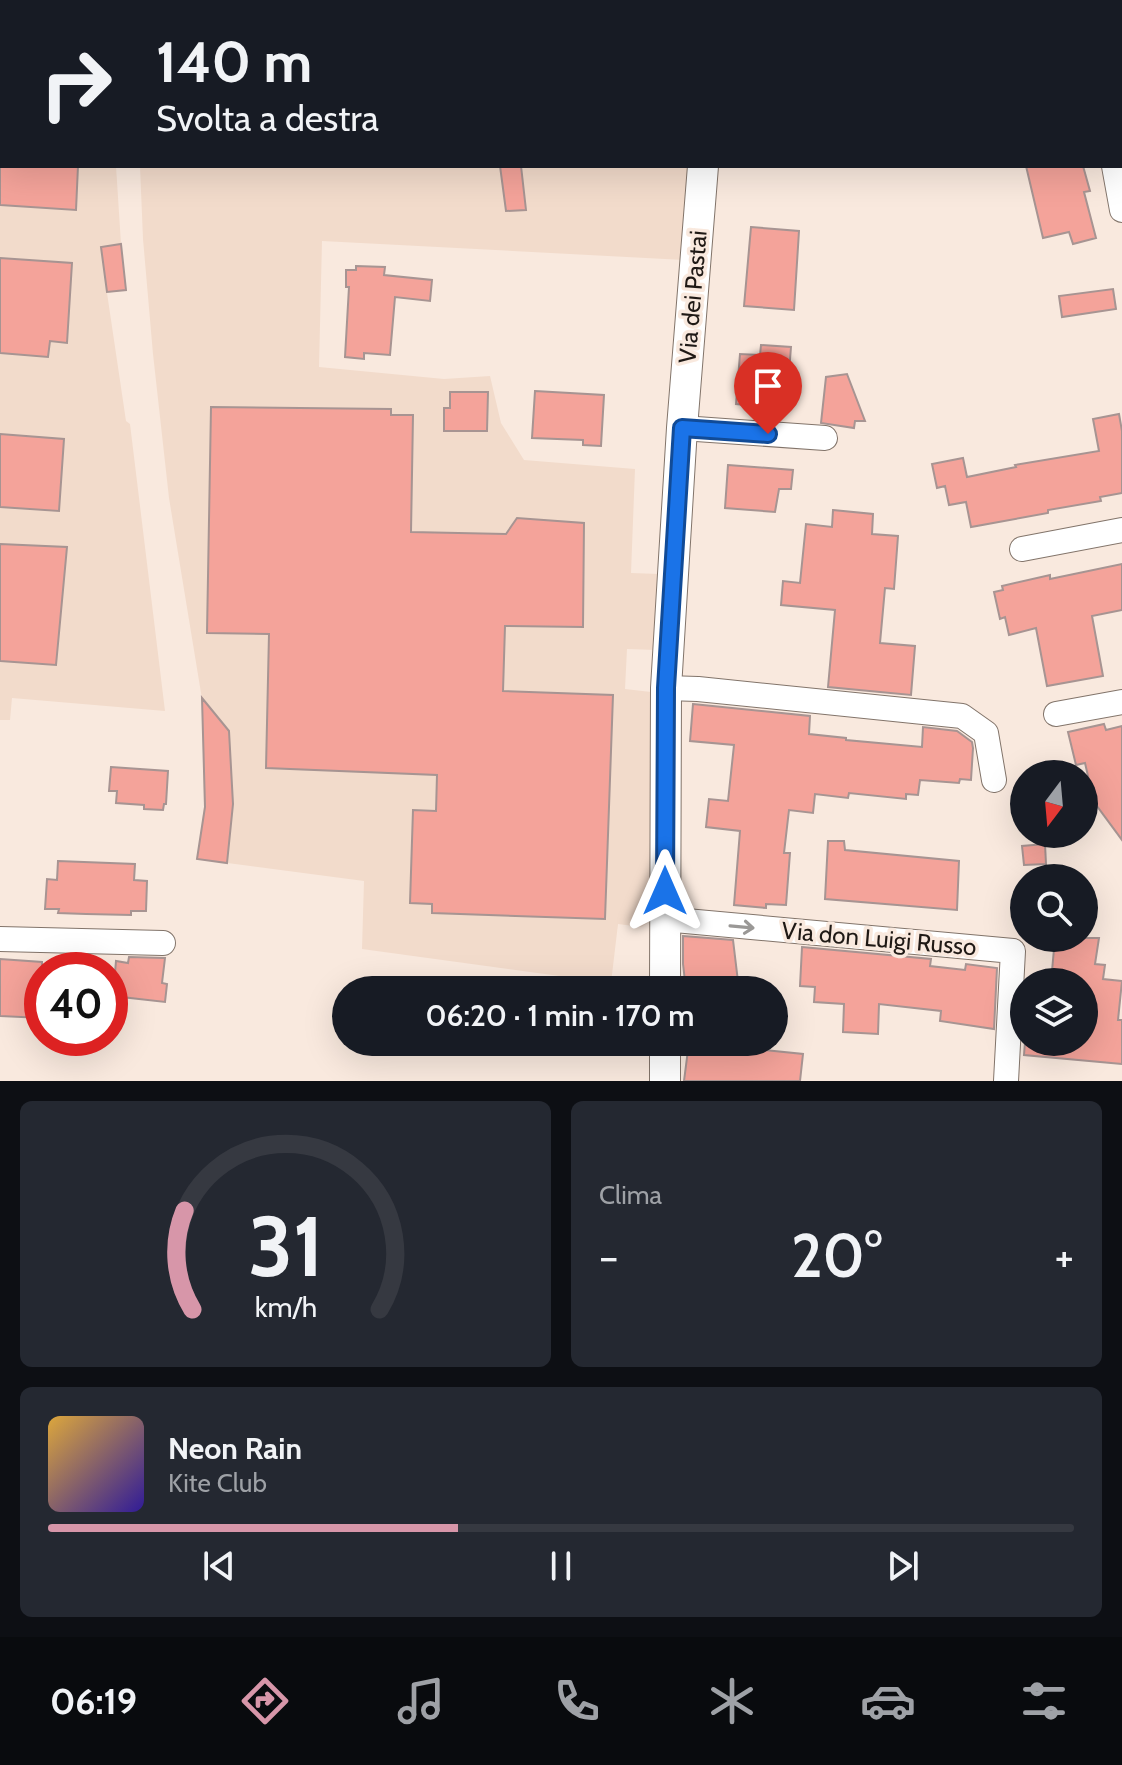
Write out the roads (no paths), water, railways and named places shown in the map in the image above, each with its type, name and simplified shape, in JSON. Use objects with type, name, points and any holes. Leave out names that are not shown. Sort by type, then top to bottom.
[{"type":"street","name":"Via dei Pastai","points":[[665,976],[666,688],[682,428],[703,168]]},
{"type":"street","points":[[1114,168],[1122,210]]},
{"type":"street","points":[[682,428],[825,438]]},
{"type":"street","points":[[1022,549],[1122,530]]},
{"type":"street","points":[[666,688],[962,716],[986,733],[994,780]]},
{"type":"street","points":[[1056,714],[1122,702]]},
{"type":"street","name":"Via don Luigi Russo","points":[[664,919],[1013,951],[1006,1081]]},
{"type":"street","points":[[0,939],[163,943]]},
{"type":"street","points":[[665,1056],[665,1081]]}]
